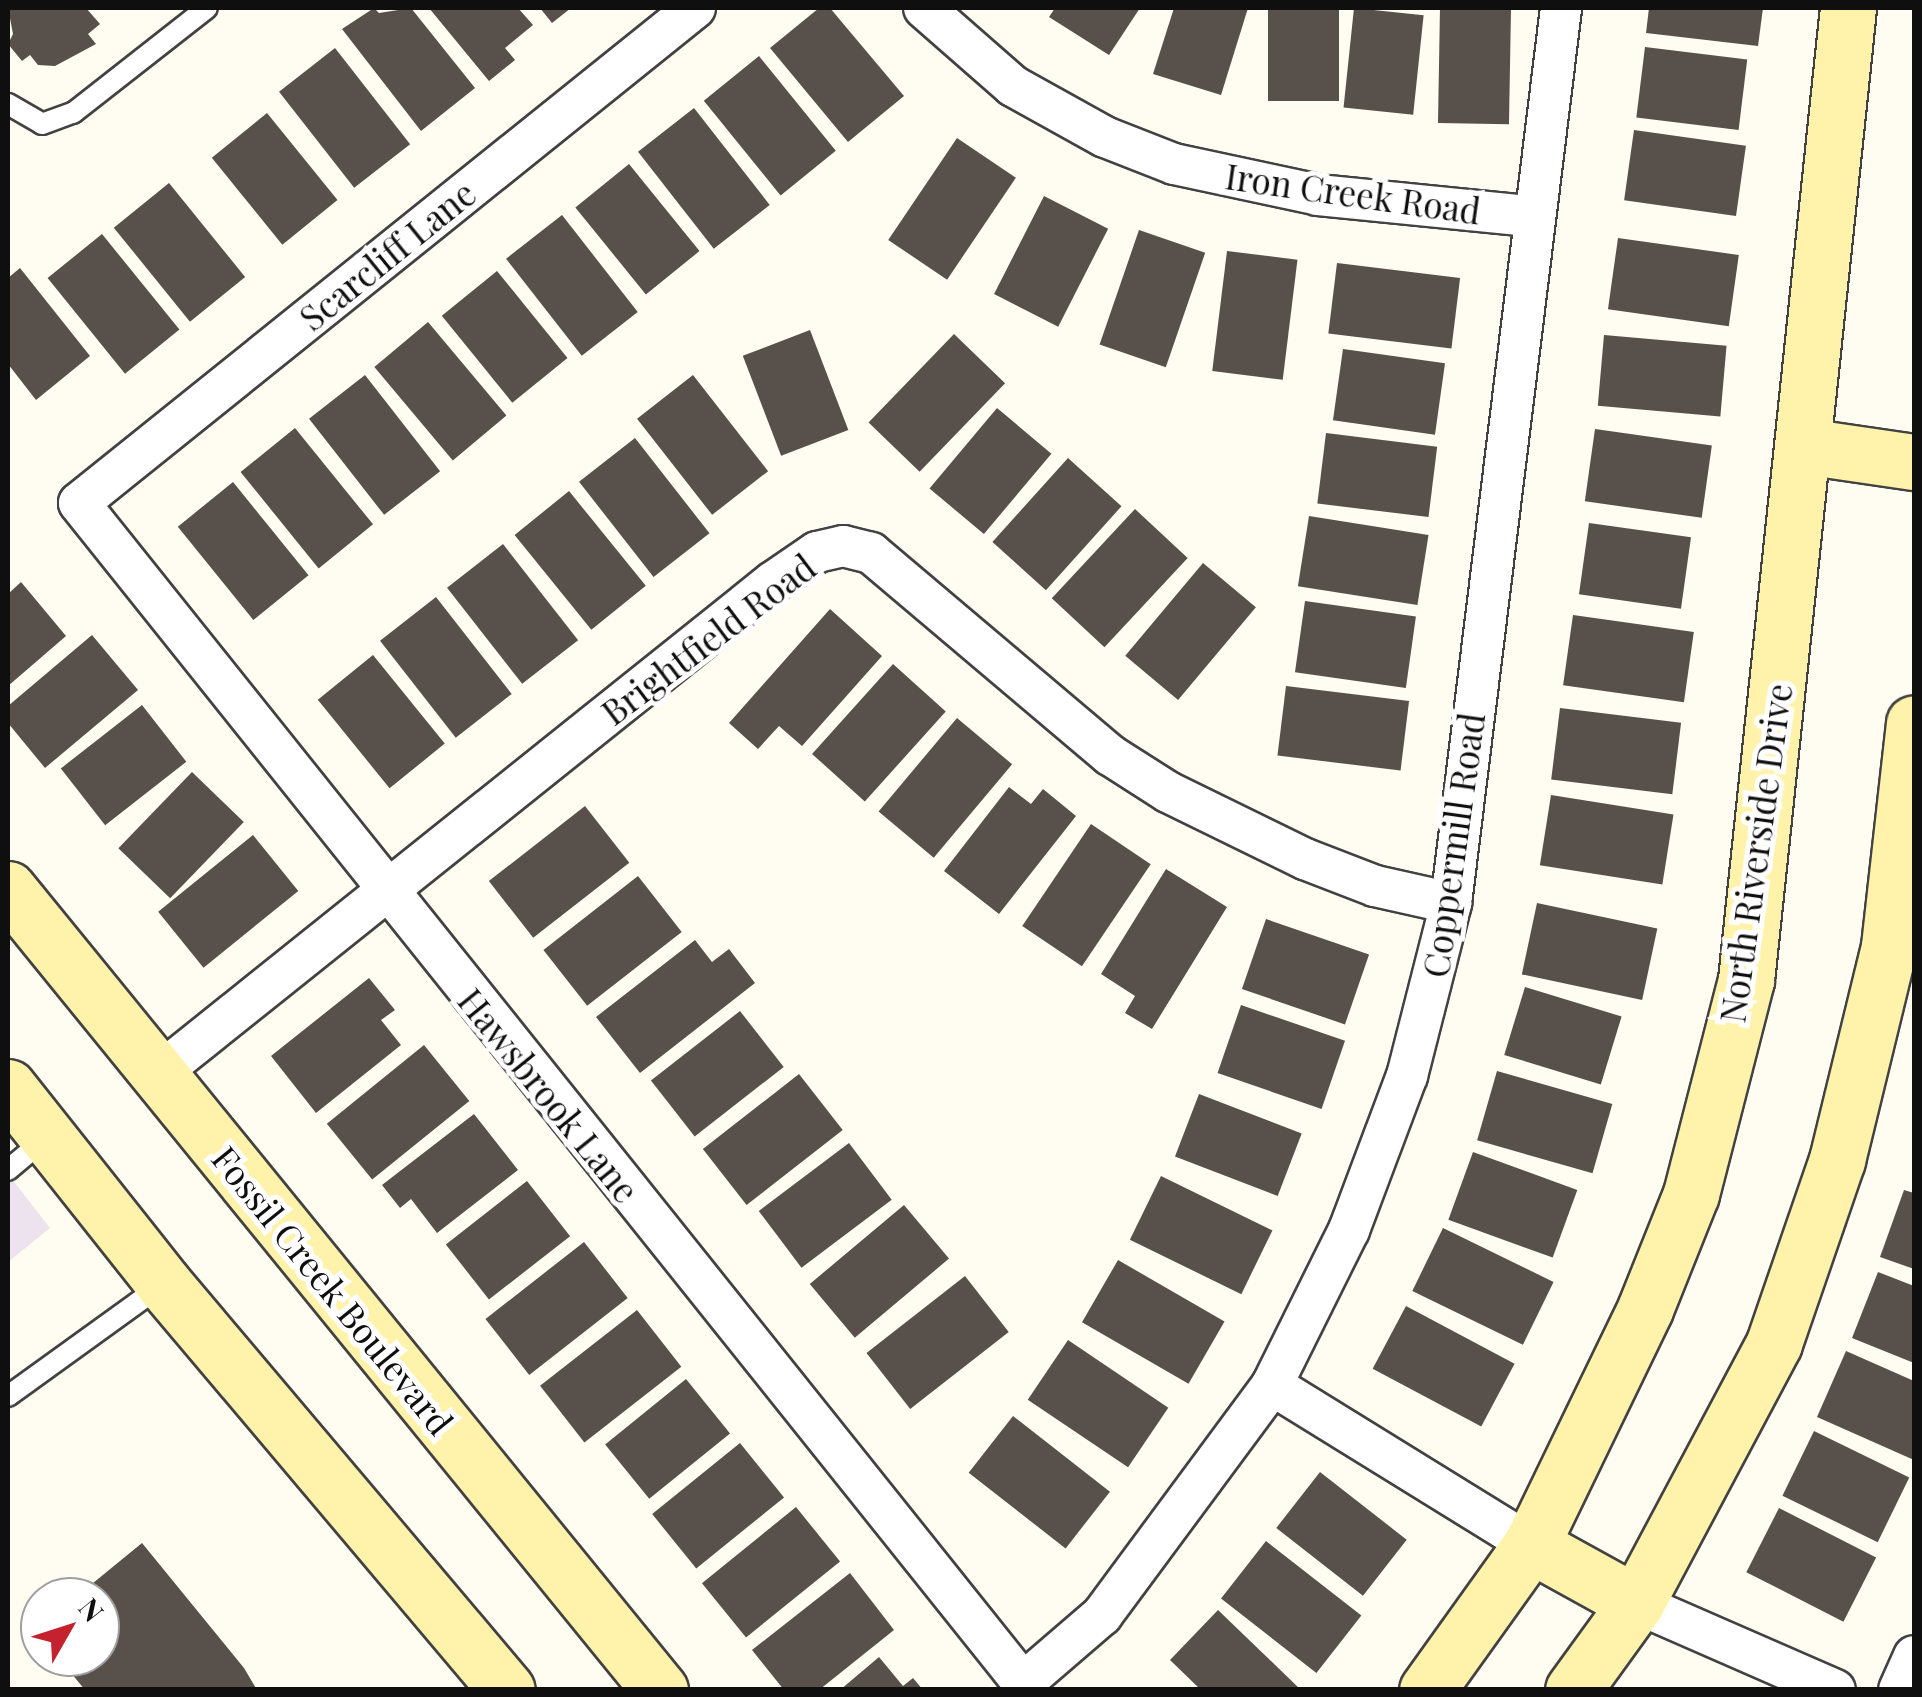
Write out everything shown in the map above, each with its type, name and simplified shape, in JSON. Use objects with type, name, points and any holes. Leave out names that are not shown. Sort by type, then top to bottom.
[{"type":"main road","name":"North Riverside Drive","points":[[1428,1690],[1531,1545],[1645,1309],[1691,1194],[1746,980],[1848,8]]},
{"type":"main road","points":[[1804,446],[1914,462]]},
{"type":"main road","points":[[1574,1690],[1636,1602],[1774,1343],[1837,1160],[1889,946],[1914,723]]},
{"type":"main road","name":"Fossil Creek Boulevard","points":[[8,890],[660,1690]]},
{"type":"main road","points":[[8,1087],[28,1154],[164,1284],[507,1690]]},
{"type":"main road","points":[[1531,1545],[1636,1602]]},
{"type":"street","name":"Scarcliff Lane","points":[[79,504],[695,8]]},
{"type":"street","name":"Iron Creek Road","points":[[924,8],[1013,86],[1105,137],[1174,164],[1318,195],[1530,216]]},
{"type":"street","name":"Coppermill Road","points":[[1023,1683],[1102,1615],[1272,1384],[1378,1165],[1426,1009],[1451,903],[1530,216],[1560,8]]},
{"type":"street","name":"Hawsbrook Lane","points":[[79,504],[385,892],[1023,1683]]},
{"type":"street","name":"Brightfield Road","points":[[158,1074],[773,582],[817,552],[843,546],[871,553],[1110,755],[1168,792],[1305,859],[1375,886],[1451,903]]},
{"type":"street","points":[[1272,1384],[1531,1545]]},
{"type":"street","points":[[1636,1602],[1835,1690]]},
{"type":"street","points":[[1899,1690],[1914,1656]]},
{"type":"lane","points":[[8,104],[42,124],[73,113],[207,8]]},
{"type":"lane","points":[[8,1396],[164,1284]]},
{"type":"shaded area","points":[[8,1174],[50,1228],[8,1262]]},
{"type":"building","points":[[8,8],[86,8],[100,24],[88,34],[96,44],[55,66],[38,65],[30,55],[22,61],[8,44],[13,34]]},
{"type":"building","points":[[374,8],[379,13],[411,8],[475,88],[421,131],[342,29]]},
{"type":"building","points":[[429,8],[518,8],[533,25],[505,48],[515,60],[489,81]]},
{"type":"building","points":[[540,8],[571,8],[552,23]]},
{"type":"building","points":[[819,8],[830,8],[904,96],[848,142],[770,48]]},
{"type":"building","points":[[1055,8],[1140,8],[1109,55],[1049,17]]},
{"type":"building","points":[[1174,8],[1248,8],[1221,95],[1153,74]]},
{"type":"building","points":[[1268,8],[1339,8],[1339,101],[1268,101]]},
{"type":"building","points":[[1354,8],[1424,15],[1413,115],[1344,107]]},
{"type":"building","points":[[1440,8],[1511,9],[1509,124],[1438,123]]},
{"type":"building","points":[[1649,8],[1763,8],[1758,46],[1646,33]]},
{"type":"building","points":[[1645,47],[1747,60],[1739,130],[1636,117]]},
{"type":"building","points":[[335,48],[410,144],[354,188],[279,92]]},
{"type":"building","points":[[759,56],[836,151],[781,195],[704,101]]},
{"type":"building","points":[[694,108],[770,205],[714,249],[638,152]]},
{"type":"building","points":[[267,113],[337,200],[282,245],[212,158]]},
{"type":"building","points":[[1634,130],[1746,146],[1736,216],[1624,200]]},
{"type":"building","points":[[957,138],[1016,178],[947,280],[888,240]]},
{"type":"building","points":[[629,164],[699,251],[646,294],[575,207]]},
{"type":"building","points":[[169,183],[245,277],[190,322],[114,228]]},
{"type":"building","points":[[1044,196],[1108,229],[1058,327],[994,294]]},
{"type":"building","points":[[562,215],[638,312],[582,356],[506,259]]},
{"type":"building","points":[[1139,230],[1205,253],[1166,367],[1100,344]]},
{"type":"building","points":[[102,234],[179,330],[125,374],[48,278]]},
{"type":"building","points":[[1618,238],[1739,255],[1729,326],[1608,309]]},
{"type":"building","points":[[1227,251],[1297,260],[1283,380],[1212,371]]},
{"type":"building","points":[[1337,263],[1460,278],[1451,349],[1328,333]]},
{"type":"building","points":[[20,268],[90,356],[36,400],[8,364],[8,278]]},
{"type":"building","points":[[497,271],[567,358],[512,403],[442,316]]},
{"type":"building","points":[[428,322],[506,415],[453,460],[374,367]]},
{"type":"building","points":[[810,330],[848,430],[781,456],[743,356]]},
{"type":"building","points":[[954,334],[1005,383],[920,472],[869,422]]},
{"type":"building","points":[[1604,335],[1727,346],[1720,416],[1598,406]]},
{"type":"building","points":[[1343,349],[1445,363],[1435,435],[1333,420]]},
{"type":"building","points":[[365,375],[440,471],[384,515],[309,419]]},
{"type":"building","points":[[693,375],[768,471],[712,515],[637,419]]},
{"type":"building","points":[[997,408],[1051,454],[984,534],[930,488]]},
{"type":"building","points":[[295,428],[373,524],[319,568],[241,472]]},
{"type":"building","points":[[1595,429],[1712,445],[1702,518],[1585,501]]},
{"type":"building","points":[[1326,433],[1437,447],[1429,517],[1317,503]]},
{"type":"building","points":[[635,438],[709,533],[654,577],[579,482]]},
{"type":"building","points":[[1068,458],[1122,506],[1046,590],[992,542]]},
{"type":"building","points":[[233,482],[309,575],[253,620],[178,527]]},
{"type":"building","points":[[569,491],[646,586],[591,630],[515,535]]},
{"type":"building","points":[[1135,509],[1188,558],[1104,647],[1052,598]]},
{"type":"building","points":[[1309,516],[1429,535],[1417,605],[1298,586]]},
{"type":"building","points":[[1589,523],[1691,537],[1681,609],[1579,594]]},
{"type":"building","points":[[503,544],[578,640],[522,684],[447,588]]},
{"type":"building","points":[[1203,563],[1256,607],[1178,700],[1125,656]]},
{"type":"building","points":[[21,582],[66,636],[8,686],[8,594]]},
{"type":"building","points":[[436,597],[512,694],[456,738],[380,641]]},
{"type":"building","points":[[1305,601],[1416,617],[1406,688],[1295,672]]},
{"type":"building","points":[[830,609],[882,656],[802,746],[779,726],[758,749],[729,723]]},
{"type":"building","points":[[1573,615],[1694,632],[1684,702],[1563,685]]},
{"type":"building","points":[[92,635],[138,690],[45,768],[8,723],[8,706]]},
{"type":"building","points":[[373,655],[445,744],[390,788],[318,700]]},
{"type":"building","points":[[893,664],[946,712],[865,801],[812,754]]},
{"type":"building","points":[[1286,686],[1409,701],[1401,771],[1277,755]]},
{"type":"building","points":[[142,705],[186,762],[105,825],[61,768]]},
{"type":"building","points":[[1560,708],[1681,723],[1672,794],[1551,779]]},
{"type":"building","points":[[957,718],[1012,764],[934,858],[879,811]]},
{"type":"building","points":[[192,772],[244,822],[170,898],[118,848]]},
{"type":"building","points":[[1009,787],[1031,804],[1043,789],[1076,816],[999,914],[944,871]]},
{"type":"building","points":[[1551,795],[1673,814],[1662,885],[1540,865]]},
{"type":"building","points":[[585,806],[629,863],[533,938],[489,881]]},
{"type":"building","points":[[1091,824],[1151,864],[1082,966],[1022,926]]},
{"type":"building","points":[[253,835],[298,891],[203,968],[158,912]]},
{"type":"building","points":[[1166,869],[1227,907],[1152,1029],[1125,1013],[1135,996],[1101,974]]},
{"type":"building","points":[[638,876],[682,932],[587,1006],[543,950]]},
{"type":"building","points":[[1537,903],[1657,929],[1642,1000],[1522,974]]},
{"type":"building","points":[[1266,919],[1369,954],[1345,1024],[1242,989]]},
{"type":"building","points":[[695,940],[712,962],[729,949],[755,983],[640,1073],[596,1017]]},
{"type":"building","points":[[369,978],[395,1010],[381,1020],[401,1045],[316,1113],[271,1056]]},
{"type":"building","points":[[1525,987],[1622,1017],[1601,1084],[1504,1055]]},
{"type":"building","points":[[1241,1005],[1345,1041],[1322,1109],[1218,1073]]},
{"type":"building","points":[[740,1011],[784,1067],[695,1137],[651,1081]]},
{"type":"building","points":[[424,1045],[469,1101],[372,1180],[327,1124]]},
{"type":"building","points":[[1497,1071],[1612,1104],[1593,1173],[1477,1140]]},
{"type":"building","points":[[799,1074],[843,1130],[747,1205],[703,1149]]},
{"type":"building","points":[[1199,1094],[1302,1133],[1278,1196],[1175,1157]]},
{"type":"building","points":[[474,1114],[518,1170],[437,1233],[411,1199],[400,1208],[382,1185]]},
{"type":"building","points":[[849,1143],[892,1200],[801,1268],[759,1211]]},
{"type":"building","points":[[1473,1152],[1577,1190],[1553,1258],[1448,1220]]},
{"type":"building","points":[[1161,1176],[1272,1230],[1241,1294],[1130,1240]]},
{"type":"building","points":[[527,1181],[570,1236],[489,1300],[446,1244]]},
{"type":"building","points":[[1904,1190],[1914,1193],[1914,1269],[1880,1257]]},
{"type":"building","points":[[904,1205],[949,1259],[855,1338],[810,1284]]},
{"type":"building","points":[[1443,1228],[1554,1282],[1523,1345],[1412,1291]]},
{"type":"building","points":[[584,1242],[628,1298],[529,1375],[485,1319]]},
{"type":"building","points":[[1118,1260],[1225,1322],[1189,1384],[1082,1322]]},
{"type":"building","points":[[1878,1272],[1914,1286],[1914,1363],[1852,1338]]},
{"type":"building","points":[[965,1276],[1009,1332],[910,1409],[866,1353]]},
{"type":"building","points":[[1406,1306],[1515,1364],[1481,1426],[1373,1369]]},
{"type":"building","points":[[637,1310],[681,1367],[584,1442],[540,1386]]},
{"type":"building","points":[[1068,1340],[1168,1408],[1128,1467],[1028,1400]]},
{"type":"building","points":[[1846,1351],[1914,1381],[1914,1460],[1817,1417]]},
{"type":"building","points":[[686,1379],[730,1433],[649,1499],[605,1444]]},
{"type":"building","points":[[1013,1416],[1110,1492],[1066,1548],[969,1473]]},
{"type":"building","points":[[1814,1431],[1909,1477],[1878,1542],[1782,1496]]},
{"type":"building","points":[[740,1443],[784,1497],[696,1569],[652,1514]]},
{"type":"building","points":[[1320,1472],[1407,1540],[1363,1596],[1276,1528]]},
{"type":"building","points":[[796,1507],[840,1561],[746,1638],[702,1583]]},
{"type":"building","points":[[1779,1508],[1876,1557],[1843,1622],[1746,1572]]},
{"type":"building","points":[[1266,1541],[1361,1615],[1316,1673],[1221,1599]]},
{"type":"building","points":[[142,1543],[244,1668],[257,1690],[85,1690],[74,1677],[120,1677],[120,1577],[100,1577]]},
{"type":"building","points":[[850,1573],[894,1630],[819,1690],[784,1690],[752,1650]]},
{"type":"building","points":[[1218,1610],[1301,1690],[1201,1690],[1170,1660]]},
{"type":"building","points":[[879,1657],[903,1686],[913,1678],[923,1690],[840,1690]]}]
